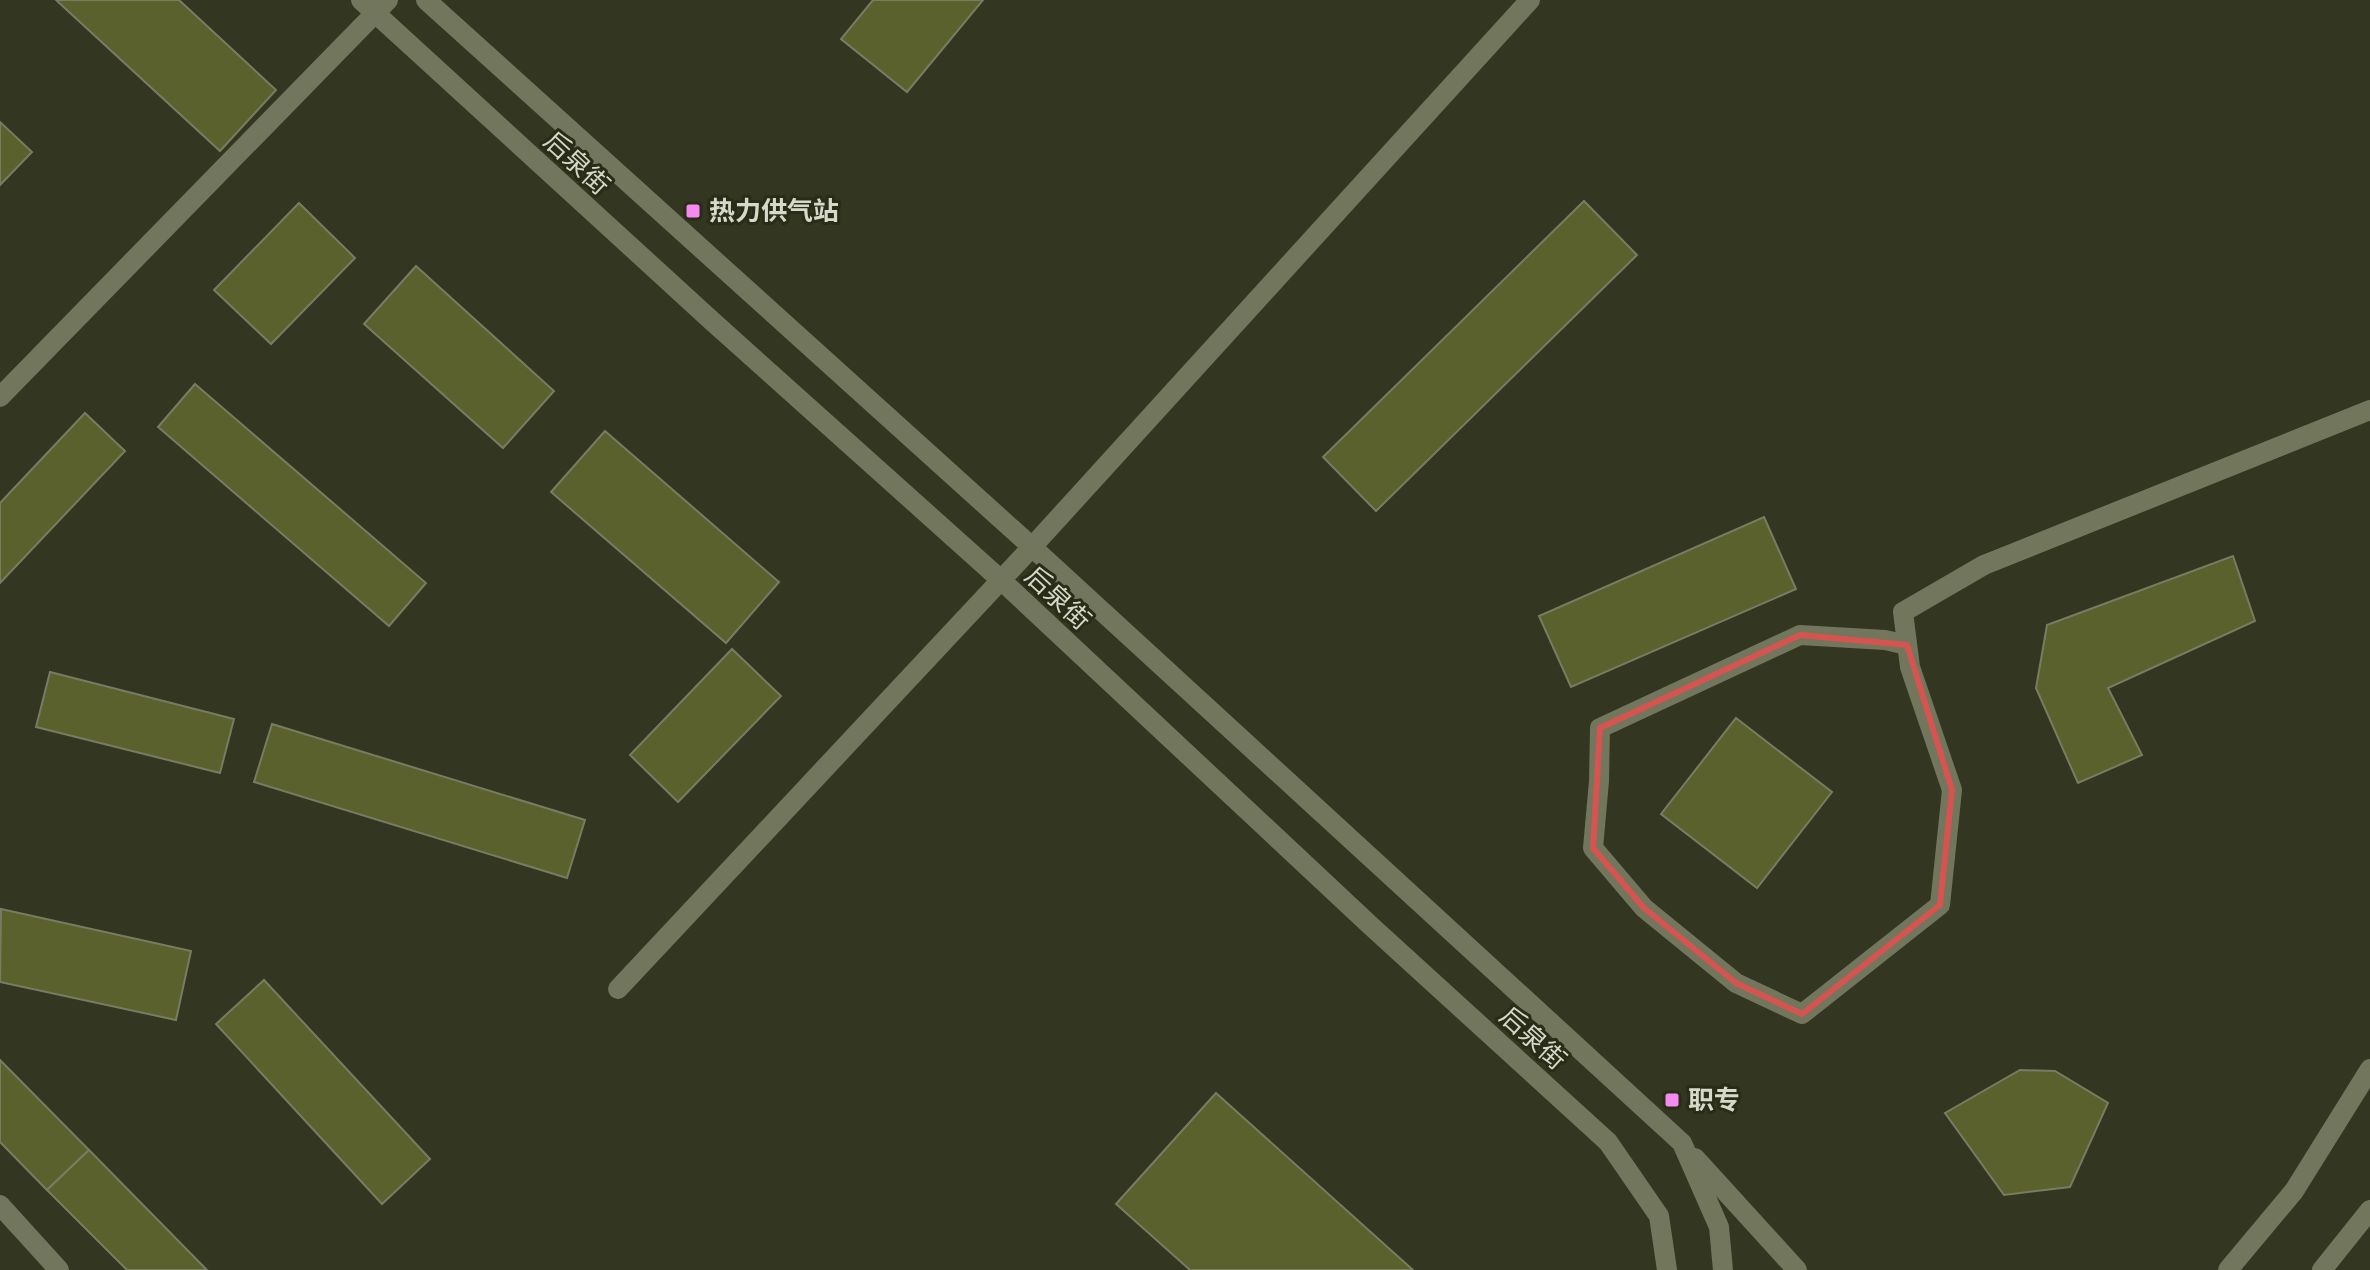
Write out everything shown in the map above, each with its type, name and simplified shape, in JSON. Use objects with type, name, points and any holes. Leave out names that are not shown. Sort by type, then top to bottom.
[{"type":"street","name":"后泉街","points":[[426,0],[1032,547],[1682,1143],[1719,1227],[1723,1270]]},
{"type":"street","points":[[618,989],[1032,547],[1530,0]]},
{"type":"street","name":"后泉街","points":[[375,4],[712,321],[1001,580],[1383,937],[1608,1142],[1659,1216],[1667,1270]]},
{"type":"street","points":[[0,397],[375,4]]},
{"type":"street","points":[[1907,645],[1885,640],[1800,635],[1600,728],[1593,848],[1644,908],[1736,983],[1802,1014],[1940,905],[1952,790],[1910,667],[1903,612],[1984,565],[2370,410]]},
{"type":"street","points":[[2228,1270],[2294,1191],[2370,1069]]},
{"type":"street","points":[[1682,1143],[1797,1270]]},
{"type":"street","points":[[0,1205],[59,1270]]},
{"type":"street","points":[[2322,1270],[2369,1216]]},
{"type":"highlighted area","points":[[1800,635],[1907,645],[1952,790],[1940,905],[1802,1014],[1736,983],[1644,908],[1593,848],[1600,728]]},
{"type":"building","points":[[56,0],[179,0],[276,90],[220,151]]},
{"type":"building","points":[[873,0],[983,0],[907,92],[841,39]]},
{"type":"building","points":[[0,122],[32,152],[0,185]]},
{"type":"building","points":[[1584,201],[1637,255],[1376,511],[1323,457]]},
{"type":"building","points":[[299,203],[355,258],[271,344],[214,290]]},
{"type":"building","points":[[416,266],[554,391],[503,448],[364,324]]},
{"type":"building","points":[[195,384],[426,583],[389,626],[158,427]]},
{"type":"building","points":[[85,413],[125,451],[0,583],[0,503]]},
{"type":"building","points":[[605,431],[779,582],[726,643],[551,492]]},
{"type":"building","points":[[1764,517],[1796,589],[1571,687],[1539,616]]},
{"type":"building","points":[[2233,556],[2255,621],[2108,688],[2142,755],[2078,783],[2036,688],[2047,625]]},
{"type":"building","points":[[732,649],[781,696],[678,802],[630,755]]},
{"type":"building","points":[[50,672],[234,719],[220,773],[36,727]]},
{"type":"building","points":[[1736,718],[1832,792],[1757,888],[1661,814]]},
{"type":"building","points":[[272,724],[585,820],[567,878],[254,782]]},
{"type":"building","points":[[1,909],[191,951],[176,1020],[0,982]]},
{"type":"building","points":[[264,980],[430,1159],[382,1204],[216,1024]]},
{"type":"building","points":[[0,1060],[89,1150],[47,1190],[0,1142]]},
{"type":"building","points":[[2020,1070],[2055,1071],[2108,1103],[2070,1187],[2004,1195],[1945,1113]]},
{"type":"building","points":[[1216,1093],[1413,1270],[1190,1270],[1116,1204]]},
{"type":"building","points":[[89,1150],[207,1270],[127,1270],[47,1190]]},
{"type":"place","name":"热力供气站","points":[[693,211]]},
{"type":"place","name":"职专","points":[[1672,1100]]}]
